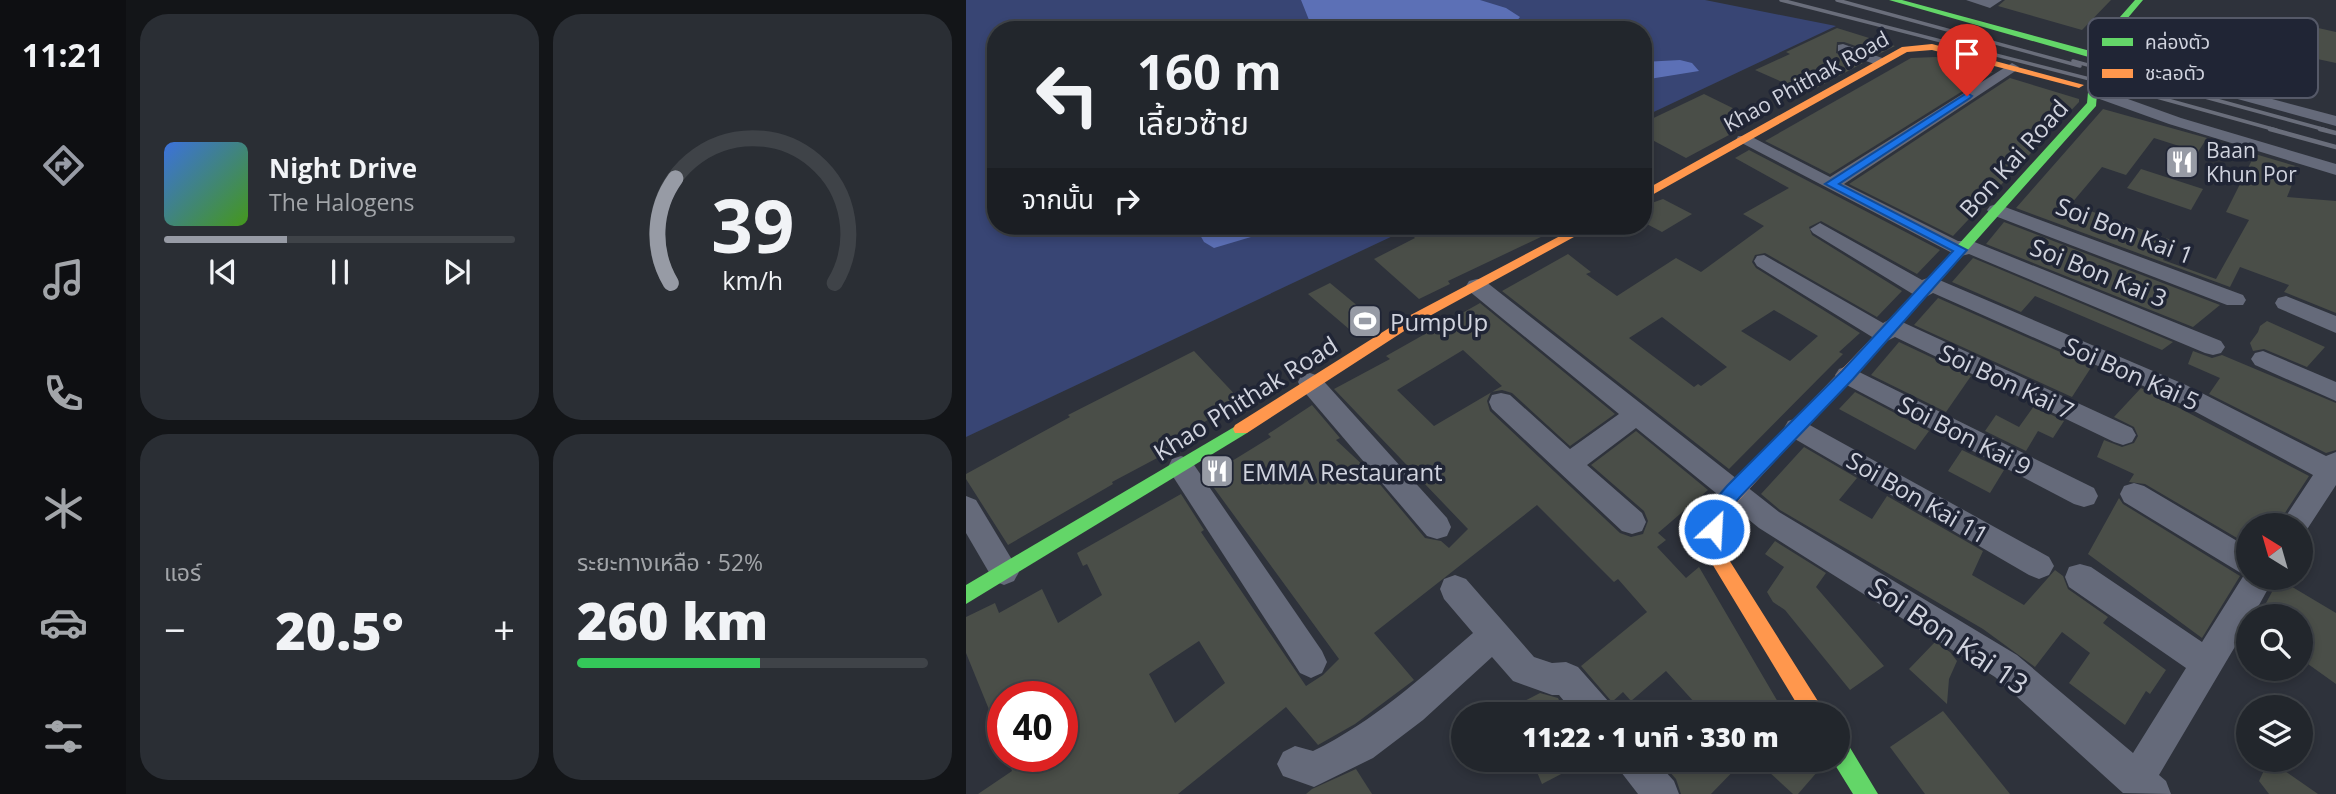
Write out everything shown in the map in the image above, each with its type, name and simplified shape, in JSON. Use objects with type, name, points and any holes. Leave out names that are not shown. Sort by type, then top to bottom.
[{"type":"street","points":[[1893,0],[2088,54]]},
{"type":"street","points":[[1972,0],[1990,4],[1996,0]]},
{"type":"street","points":[[2123,18],[2139,0]]},
{"type":"street","name":"Khao Phithak Road","points":[[1652,191],[1905,49],[1925,47],[2088,88]]},
{"type":"street","points":[[1843,48],[1880,62]]},
{"type":"street","points":[[1830,184],[2012,67]]},
{"type":"street","name":"Bon Kai Road","points":[[1808,702],[1717,557],[1714,529],[1721,507],[1733,491],[1847,375],[1997,210],[2092,104],[2091,98]]},
{"type":"street","points":[[2114,98],[2175,121],[2333,172]]},
{"type":"street","points":[[2251,98],[2336,121]]},
{"type":"street","name":"Soi Bon Kai 3","points":[[1744,140],[1963,247],[2213,347]]},
{"type":"street","name":"Soi Bon Kai 1","points":[[1997,210],[2235,300]]},
{"type":"street","name":"Soi Bon Kai 5","points":[[1820,229],[1927,287],[2177,391],[2333,467]]},
{"type":"street","name":"Khao Phithak Road","points":[[966,596],[1181,467],[1409,321],[1571,235]]},
{"type":"street","name":"Soi Bon Kai 7","points":[[1764,261],[1888,330],[2123,435]]},
{"type":"street","name":"Soi Bon Kai 13","points":[[1477,286],[1769,520],[2007,666],[2144,787]]},
{"type":"street","points":[[2286,303],[2336,325]]},
{"type":"street","points":[[2263,359],[2336,391]]},
{"type":"street","name":"Soi Bon Kai 9","points":[[1847,375],[2084,496]]},
{"type":"street","points":[[1310,382],[1437,527]]},
{"type":"street","points":[[1501,402],[1632,523]]},
{"type":"street","points":[[1569,464],[1637,414]]},
{"type":"street","name":"Soi Bon Kai 11","points":[[1797,428],[2039,566]]},
{"type":"street","points":[[1181,467],[1311,662]]},
{"type":"street","points":[[2302,513],[2333,467]]},
{"type":"street","points":[[2134,495],[2236,556]]},
{"type":"street","points":[[966,508],[1004,572]]},
{"type":"street","points":[[2080,577],[2207,664]]},
{"type":"street","points":[[1455,589],[1524,670],[1538,676],[1552,679],[1562,677],[1571,681],[1588,702]]},
{"type":"street","points":[[2144,787],[2207,664],[2252,590]]},
{"type":"street","points":[[1295,764],[1314,769],[1361,746],[1411,708],[1494,635]]},
{"type":"street","points":[[1850,771],[1861,792]]},
{"type":"street","points":[[1643,772],[1661,794]]},
{"type":"shaded area","points":[[966,0],[1705,0],[1836,26],[1652,113],[1652,21],[987,21],[987,235],[1395,235],[966,437]]},
{"type":"shaded area","points":[[1301,0],[1480,0],[1506,8],[1520,17],[1517,21],[1309,21]]},
{"type":"shaded area","points":[[1680,60],[1692,63],[1699,71],[1652,79],[1652,62]]},
{"type":"shaded area","points":[[1200,235],[1258,235],[1214,248],[1204,242]]},
{"type":"building","points":[[2005,0],[2111,0],[2094,18],[2088,18],[2088,24],[2082,30],[1998,6]]},
{"type":"building","points":[[1837,28],[1895,46],[1879,54],[1837,42],[1836,53],[1863,63],[1807,93],[1755,70],[1790,54],[1786,52]]},
{"type":"building","points":[[2318,28],[2336,32],[2336,63],[2318,59]]},
{"type":"building","points":[[1936,57],[1993,72],[1830,174],[1765,141],[1911,58]]},
{"type":"building","points":[[2010,78],[2079,99],[2079,102],[1953,236],[1849,184]]},
{"type":"building","points":[[1704,94],[1757,120],[1686,158],[1652,140],[1652,119]]},
{"type":"building","points":[[2103,109],[2207,138],[2198,152],[2154,138],[2126,175],[2102,167],[2071,204],[2174,241],[2163,260],[2216,279],[2249,220],[2226,212],[2255,154],[2299,167],[2287,197],[2336,201],[2336,313],[2284,292],[2289,285],[2240,267],[2230,287],[2016,208]]},
{"type":"building","points":[[1749,150],[1940,250],[1917,274],[1821,221],[1809,227],[1812,235],[1902,291],[1877,317],[1765,253],[1755,255],[1752,262],[1756,268],[1860,333],[1839,352],[1843,354],[1729,469],[1502,291],[1568,254],[1591,272],[1586,274],[1617,296],[1676,258],[1701,272],[1764,226],[1743,214],[1789,188],[1735,158]],"holes":[[[1774,310],[1818,336],[1790,361],[1741,331]],[[1662,317],[1727,367],[1701,386],[1698,384],[1694,387],[1629,338]]]},
{"type":"building","points":[[2141,169],[2203,189],[2191,210],[2127,188]]},
{"type":"building","points":[[1663,199],[1692,214],[1662,232],[1652,227],[1652,203]]},
{"type":"building","points":[[2004,222],[2220,305],[2193,327],[1986,244]]},
{"type":"building","points":[[1412,235],[1543,236],[1448,281],[1450,284],[1419,299],[1374,259],[1415,238]]},
{"type":"building","points":[[1973,258],[2173,342],[2162,350],[2035,296],[2021,312],[1952,282]]},
{"type":"building","points":[[1330,283],[1371,317],[1349,329],[1308,294]]},
{"type":"building","points":[[1938,298],[2092,366],[2072,397],[1914,325]]},
{"type":"building","points":[[1480,303],[1615,414],[1570,446],[1512,393],[1502,390],[1492,392],[1502,386],[1463,350],[1397,390],[1434,426],[1491,393],[1487,401],[1490,411],[1620,533],[1631,537],[1643,534],[1648,521],[1644,511],[1591,465],[1636,431],[1708,490],[1658,533],[1666,540],[1657,547],[1686,578],[1699,567],[1778,702],[1694,702],[1666,671],[1631,701],[1623,692],[1612,702],[1581,666],[1647,612],[1618,579],[1614,582],[1537,505],[1374,633],[1414,680],[1355,724],[1318,745],[1286,707],[1178,794],[978,794],[1011,772],[1078,772],[1078,681],[987,681],[987,705],[966,653],[966,617],[995,603],[999,613],[1042,589],[1058,623],[1102,595],[1087,564],[1083,566],[1077,553],[1181,494],[1204,530],[1201,532],[1306,686],[1323,675],[1339,659],[1206,477],[1271,437],[1268,434],[1312,405],[1340,438],[1336,440],[1367,469],[1425,538],[1441,541],[1449,548],[1468,529],[1334,389],[1390,359],[1386,356]],"holes":[[[1199,641],[1225,683],[1175,723],[1149,674]]]},
{"type":"building","points":[[2267,321],[2325,347],[2307,367],[2264,349],[2253,351],[2250,343],[2260,326]]},
{"type":"building","points":[[1899,342],[1971,376],[1946,412],[1871,375]]},
{"type":"building","points":[[1194,351],[1241,401],[1171,441],[1176,448],[1112,482],[1113,484],[1008,545],[966,479],[966,474],[1070,417],[1068,415]]},
{"type":"building","points":[[2193,351],[2212,358],[2222,355],[2336,403],[2336,450],[2326,453],[2209,394],[2220,378],[2188,364]]},
{"type":"building","points":[[2141,388],[2309,476],[2285,513],[2236,513],[2236,537],[2145,484],[2129,482],[2134,474],[2097,457],[2104,440],[2122,447],[2134,443],[2138,436],[2134,427],[2114,417]]},
{"type":"building","points":[[1855,392],[1929,431],[1915,450],[1839,409]]},
{"type":"building","points":[[2034,406],[2064,421],[2053,438],[2038,431],[2026,451],[1985,431],[1996,415],[2019,427]]},
{"type":"building","points":[[1804,447],[1857,478],[1839,500],[1872,519],[1887,496],[1983,551],[1972,575],[2024,605],[2055,570],[2063,576],[2068,589],[2108,617],[2103,623],[2166,670],[2150,694],[2146,691],[2125,725],[2069,683],[2090,653],[2062,632],[2035,667],[1983,629],[1780,510],[1761,494]]},
{"type":"building","points":[[1962,450],[2004,470],[1990,493],[1948,471]]},
{"type":"building","points":[[2119,498],[2123,504],[2236,574],[2236,583],[2202,638],[2088,554]]},
{"type":"building","points":[[1775,541],[1826,573],[1816,587],[1884,666],[1850,690],[1785,610],[1773,602],[1767,592],[1784,567],[1765,554]]},
{"type":"building","points":[[2273,590],[2297,590],[2336,613],[2336,684],[2313,668],[2313,604],[2265,604]]},
{"type":"building","points":[[1935,642],[1950,652],[1957,661],[1949,679],[1947,704],[1909,669]]},
{"type":"building","points":[[1540,693],[1558,698],[1560,702],[1522,702]]},
{"type":"building","points":[[1943,711],[2010,794],[1925,794],[1890,747]]},
{"type":"building","points":[[1356,769],[1372,794],[1306,794],[1312,789]]},
{"type":"building","points":[[1537,772],[1565,772],[1542,784]]},
{"type":"building","points":[[1670,772],[1732,772],[1711,794],[1681,794],[1676,779]]},
{"type":"building","points":[[1769,772],[1817,772],[1798,794],[1793,794]]},
{"type":"building","points":[[2263,772],[2286,772],[2318,794],[2269,794],[2259,781]]},
{"type":"railway","points":[[1781,0],[2088,79]]},
{"type":"railway","points":[[1837,0],[2080,66]]},
{"type":"railway","points":[[2073,61],[2088,65]]},
{"type":"railway","points":[[2160,98],[2276,130]]},
{"type":"railway","points":[[2209,98],[2326,130]]},
{"type":"railway","points":[[2270,129],[2336,147]]},
{"type":"railway","points":[[2320,129],[2336,133]]},
{"type":"traffic: fast","points":[[1893,0],[2088,54]]},
{"type":"traffic: fast","points":[[2123,18],[2139,0]]},
{"type":"traffic: fast","points":[[1912,304],[2092,104],[2092,98]]},
{"type":"traffic: fast","points":[[966,595],[1241,429]]},
{"type":"traffic: fast","points":[[1850,768],[1866,794]]},
{"type":"traffic: slow","points":[[1652,191],[1905,49],[1932,47],[2079,85]]},
{"type":"traffic: slow","points":[[1241,429],[1410,321],[1571,235]]},
{"type":"traffic: slow","points":[[1808,702],[1717,557],[1714,529],[1721,507],[1912,304]]},
{"type":"place","name":"Baan Khun Por","points":[[2182,162]]},
{"type":"place","name":"PumpUp","points":[[1365,321]]},
{"type":"place","name":"EMMA Restaurant","points":[[1217,471]]},
{"type":"route","points":[[1714,529],[1721,507],[1733,491],[1797,428],[1961,250],[1830,184],[1967,96]]}]
